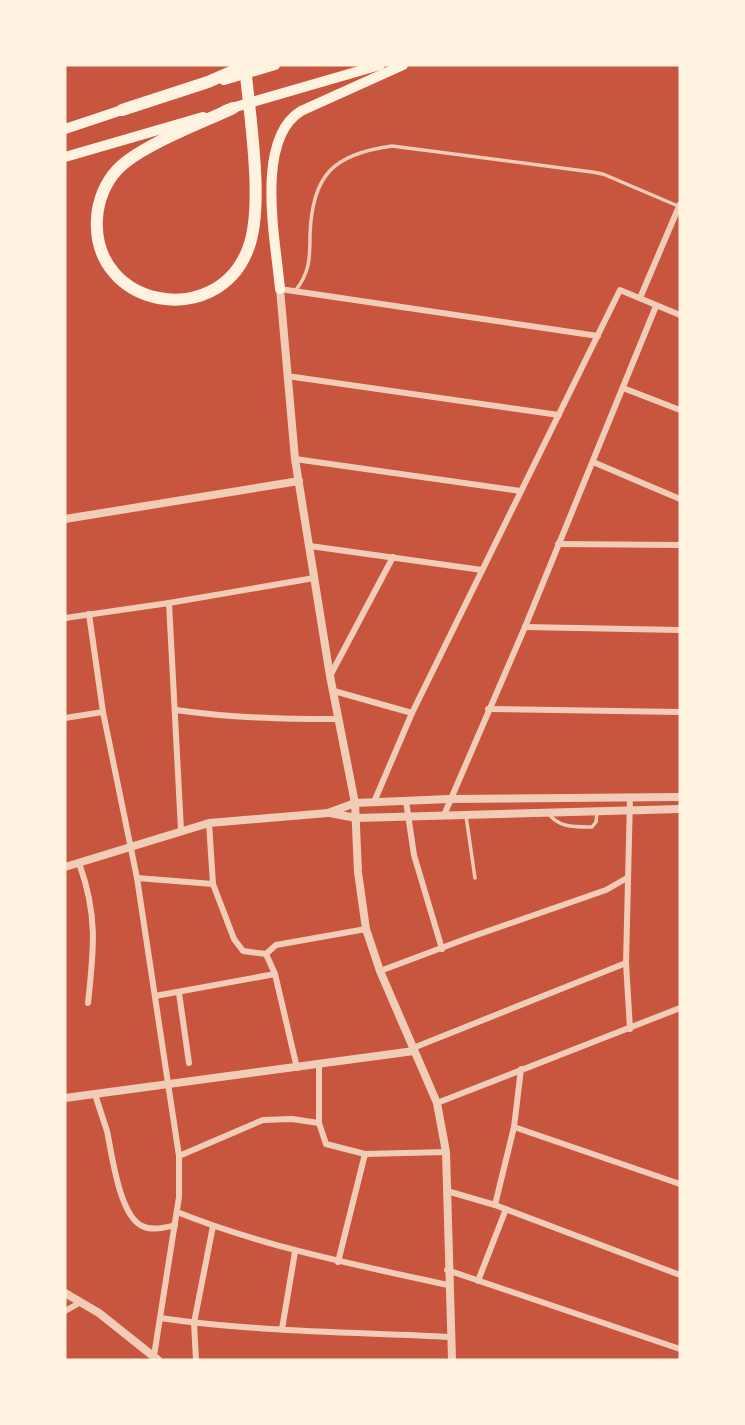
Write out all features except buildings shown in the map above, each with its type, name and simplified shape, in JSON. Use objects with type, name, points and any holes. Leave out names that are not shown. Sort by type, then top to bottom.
[{"type":"highway","points":[[65,129],[208,82],[246,65],[255,205],[249,247],[236,270],[219,287],[196,298],[150,297],[128,286],[110,268],[100,246],[96,222],[100,198],[112,176],[140,152],[233,108]]},
{"type":"highway","points":[[122,110],[275,65]]},
{"type":"highway","points":[[65,157],[380,65]]},
{"type":"highway","points":[[280,289],[271,185],[274,148],[281,133],[291,118],[301,111],[403,65]]},
{"type":"street","points":[[640,298],[680,205]]},
{"type":"street","points":[[452,1360],[447,1270],[446,1152],[437,1103],[380,971],[366,929],[358,872],[355,803],[330,676],[295,460],[280,289],[598,336]]},
{"type":"street","points":[[374,802],[412,713],[620,290],[680,316]]},
{"type":"street","points":[[444,815],[525,627],[656,306]]},
{"type":"street","points":[[287,376],[559,415]]},
{"type":"street","points":[[623,388],[680,410]]},
{"type":"street","points":[[295,460],[521,491]]},
{"type":"street","points":[[593,462],[680,499]]},
{"type":"street","points":[[65,519],[299,481]]},
{"type":"street","points":[[558,544],[680,545]]},
{"type":"street","points":[[310,546],[482,570]]},
{"type":"street","points":[[330,676],[393,557]]},
{"type":"street","points":[[65,618],[314,578]]},
{"type":"street","points":[[169,603],[181,830]]},
{"type":"street","points":[[89,614],[103,712],[138,878],[179,1156],[177,1212],[156,1358]]},
{"type":"street","points":[[525,627],[680,629]]},
{"type":"street","points":[[334,691],[412,713]]},
{"type":"street","points":[[488,709],[680,712]]},
{"type":"street","points":[[176,710],[262,719],[339,719]]},
{"type":"street","points":[[65,718],[103,712]]},
{"type":"street","points":[[328,813],[355,803],[374,802],[680,797]]},
{"type":"street","points":[[630,798],[626,963],[630,1029]]},
{"type":"street","points":[[407,801],[414,855],[442,948]]},
{"type":"street","points":[[65,867],[209,823],[328,813],[356,818],[630,808],[680,809]]},
{"type":"street","points":[[209,823],[213,884],[234,939],[243,951],[266,954],[276,945],[366,929]]},
{"type":"street","points":[[79,863],[89,891],[95,946],[88,1003]]},
{"type":"street","points":[[138,878],[213,884]]},
{"type":"street","points":[[380,971],[606,890],[627,878]]},
{"type":"street","points":[[266,954],[275,974],[297,1068]]},
{"type":"street","points":[[65,1098],[414,1050],[626,963]]},
{"type":"street","points":[[155,996],[275,974]]},
{"type":"street","points":[[178,993],[189,1063]]},
{"type":"street","points":[[437,1103],[680,1008]]},
{"type":"street","points":[[319,1065],[319,1123],[326,1144],[365,1154],[446,1152]]},
{"type":"street","points":[[495,1205],[514,1127],[521,1069]]},
{"type":"street","points":[[95,1094],[107,1131],[120,1189],[134,1217],[142,1226],[160,1229],[175,1225]]},
{"type":"street","points":[[179,1156],[263,1121],[292,1119],[319,1123]]},
{"type":"street","points":[[514,1127],[680,1184]]},
{"type":"street","points":[[338,1262],[365,1154]]},
{"type":"street","points":[[447,1191],[495,1205],[680,1275]]},
{"type":"street","points":[[478,1281],[506,1209]]},
{"type":"street","points":[[177,1212],[295,1252],[448,1285]]},
{"type":"street","points":[[196,1360],[194,1323],[213,1226]]},
{"type":"street","points":[[282,1329],[295,1252]]},
{"type":"street","points":[[447,1270],[680,1349]]},
{"type":"street","points":[[65,1293],[99,1313],[156,1358]]},
{"type":"street","points":[[65,1311],[81,1302]]},
{"type":"street","points":[[160,1318],[282,1329],[451,1336]]},
{"type":"lane","points":[[294,293],[304,280],[309,266],[312,207],[320,185],[334,166],[348,156],[366,149],[392,146],[592,172],[680,205]]},
{"type":"lane","points":[[547,811],[554,821],[561,824],[592,827],[596,822],[597,810]]},
{"type":"lane","points":[[466,814],[475,878]]}]
